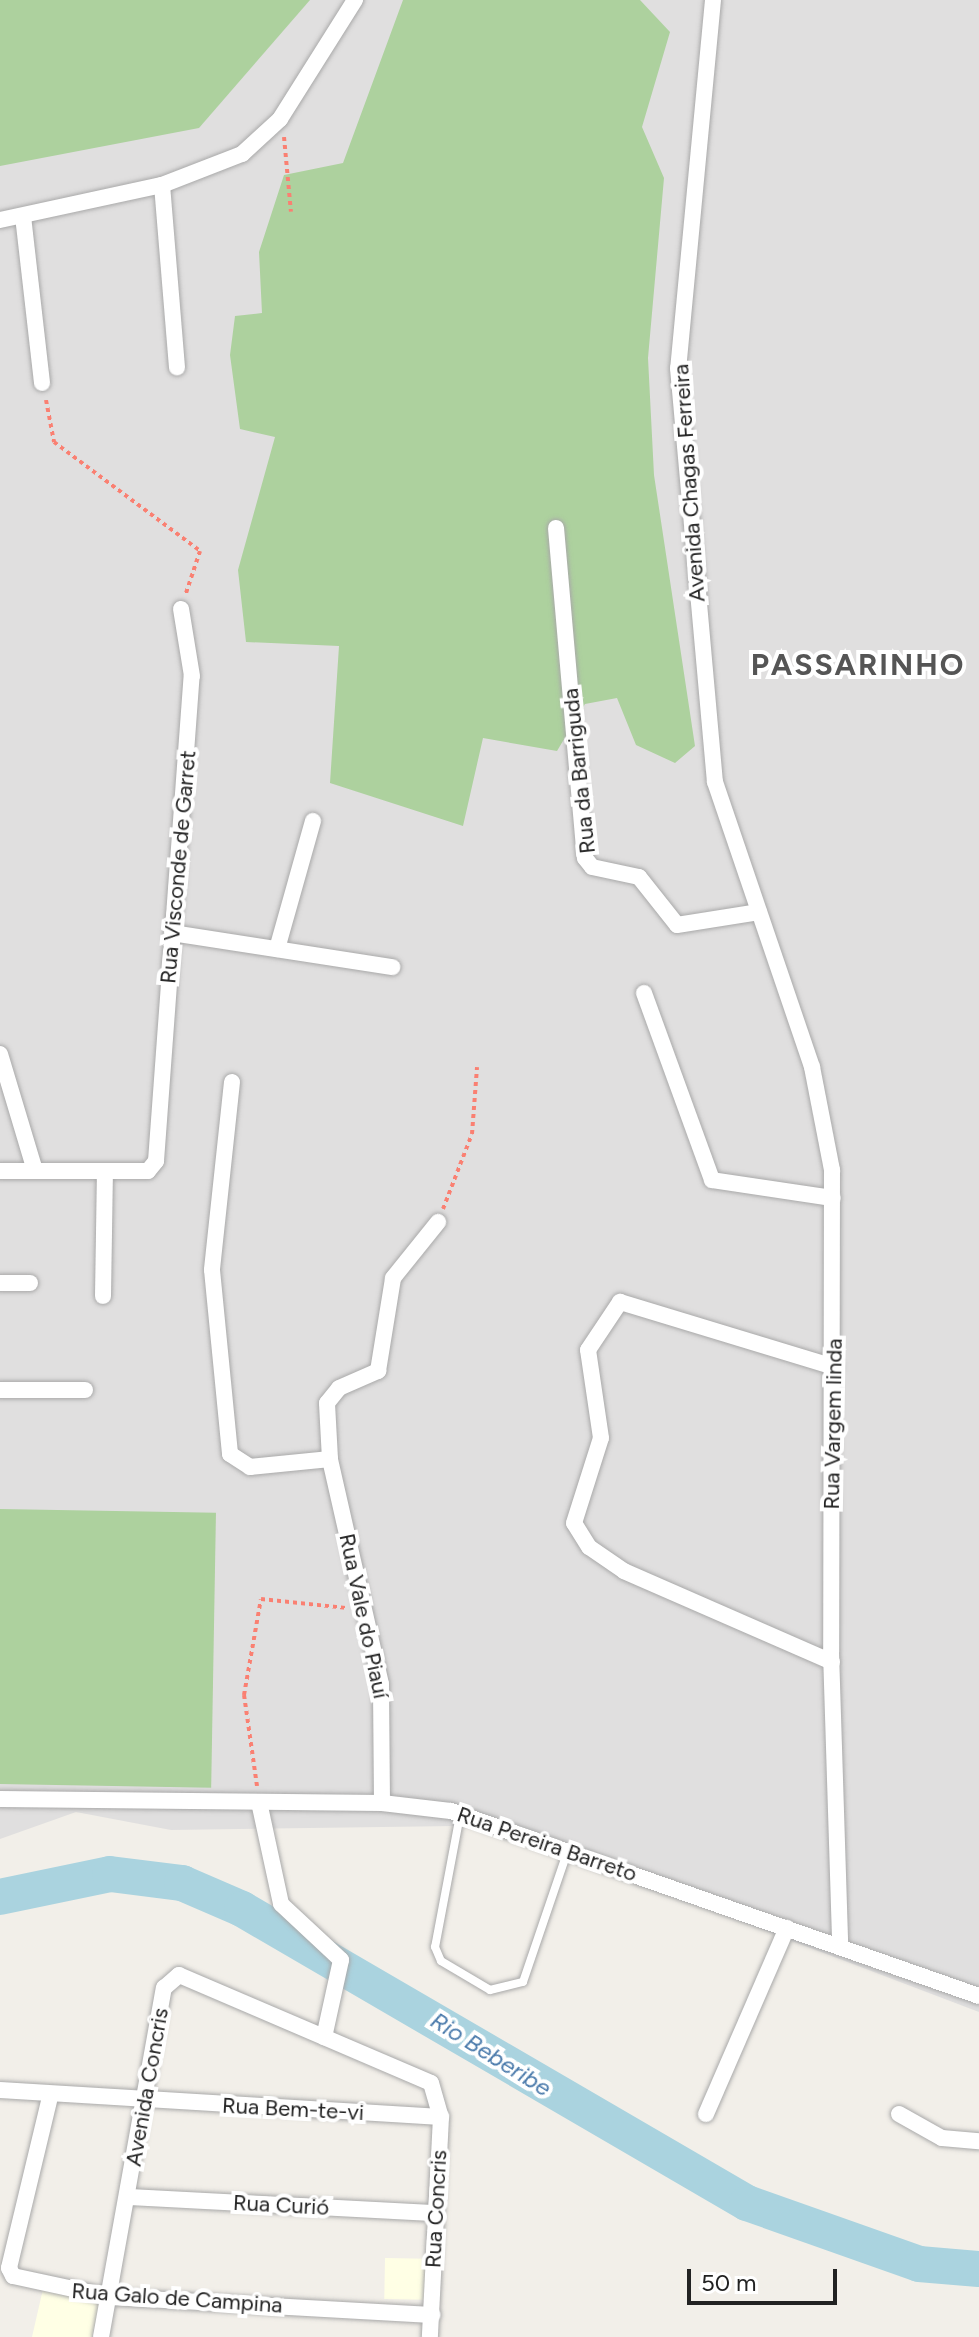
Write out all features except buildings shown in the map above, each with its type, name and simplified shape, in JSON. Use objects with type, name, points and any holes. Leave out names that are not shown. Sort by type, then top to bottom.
[{"type":"street","points":[[0,220],[162,185],[242,154],[280,119],[355,0]]},
{"type":"street","name":"Avenida Chagas Ferreira","points":[[713,0],[678,368],[715,782],[759,912]]},
{"type":"street","points":[[162,185],[177,367]]},
{"type":"street","points":[[23,216],[42,383]]},
{"type":"street","name":"Rua da Barriguda","points":[[556,528],[585,858],[592,867],[639,877],[677,925],[759,912]]},
{"type":"street","name":"Rua Visconde de Garret","points":[[105,1172],[148,1171],[160,1126],[192,676],[181,609]]},
{"type":"street","points":[[277,949],[313,821]]},
{"type":"street","name":"Rua Vargem linda","points":[[759,912],[826,1121],[833,1198],[832,1662],[840,1946]]},
{"type":"street","points":[[172,933],[392,967]]},
{"type":"street","points":[[644,993],[712,1180],[833,1198]]},
{"type":"street","points":[[0,1054],[35,1171]]},
{"type":"street","points":[[232,1082],[212,1270],[230,1454],[250,1467],[330,1459]]},
{"type":"street","points":[[0,1171],[105,1172],[103,1296]]},
{"type":"street","name":"Rua Vale do Piauí","points":[[382,1803],[381,1684],[330,1459],[327,1403],[339,1388],[378,1371],[393,1278],[438,1222]]},
{"type":"street","points":[[0,1283],[30,1283]]},
{"type":"street","points":[[832,1662],[624,1571],[589,1547],[574,1523],[601,1438],[588,1350],[620,1302],[834,1367]]},
{"type":"street","points":[[0,1390],[85,1390]]},
{"type":"street","name":"Rua Pereira Barreto","points":[[0,1799],[382,1803],[461,1814],[569,1849],[979,1996]]},
{"type":"street","points":[[259,1802],[281,1904],[342,1964],[324,2037]]},
{"type":"street","points":[[706,2114],[787,1928]]},
{"type":"street","name":"Avenida Concris","points":[[101,2337],[169,1977],[187,1978],[431,2083]]},
{"type":"street","name":"Rua Concris","points":[[430,2337],[441,2117],[431,2083]]},
{"type":"street","name":"Rua Bem-te-vi","points":[[0,2090],[50,2097],[441,2117]]},
{"type":"street","name":"Rua Galo de Campina","points":[[50,2097],[7,2245],[13,2276],[110,2297],[432,2315]]},
{"type":"street","points":[[899,2114],[942,2138],[979,2141]]},
{"type":"street","name":"Rua Curió","points":[[128,2197],[434,2213]]},
{"type":"lane","points":[[461,1814],[435,1947],[441,1961],[490,1990],[523,1982],[569,1849]]},
{"type":"path","points":[[280,119],[291,212]]},
{"type":"path","points":[[42,383],[54,442],[200,551],[181,609]]},
{"type":"path","points":[[438,1222],[472,1134],[477,1067]]},
{"type":"path","points":[[259,1802],[244,1695],[261,1599],[364,1610]]},
{"type":"shaded area","points":[[0,0],[979,0],[979,2012],[548,1848],[456,1826],[171,1830],[76,1812],[0,1839]]},
{"type":"shaded area","points":[[385,2258],[427,2259],[426,2300],[384,2299]]},
{"type":"shaded area","points":[[43,2289],[100,2300],[92,2337],[32,2337]]},
{"type":"green space","points":[[0,0],[310,0],[199,128],[0,166]]},
{"type":"green space","points":[[403,0],[640,0],[670,32],[642,127],[664,178],[648,358],[654,475],[695,746],[675,763],[636,745],[617,698],[585,704],[557,751],[483,738],[463,826],[330,783],[339,646],[246,642],[238,570],[275,437],[240,429],[230,355],[235,316],[262,313],[259,252],[284,175],[343,163]]},
{"type":"green space","points":[[0,1509],[216,1513],[211,1788],[0,1784]]},
{"type":"waterway","name":"Rio Beberibe","points":[[0,1897],[110,1874],[182,1883],[242,1909],[747,2203],[919,2264],[979,2269]]},
{"type":"district","name":"PASSARINHO","points":[[858,665]]}]
